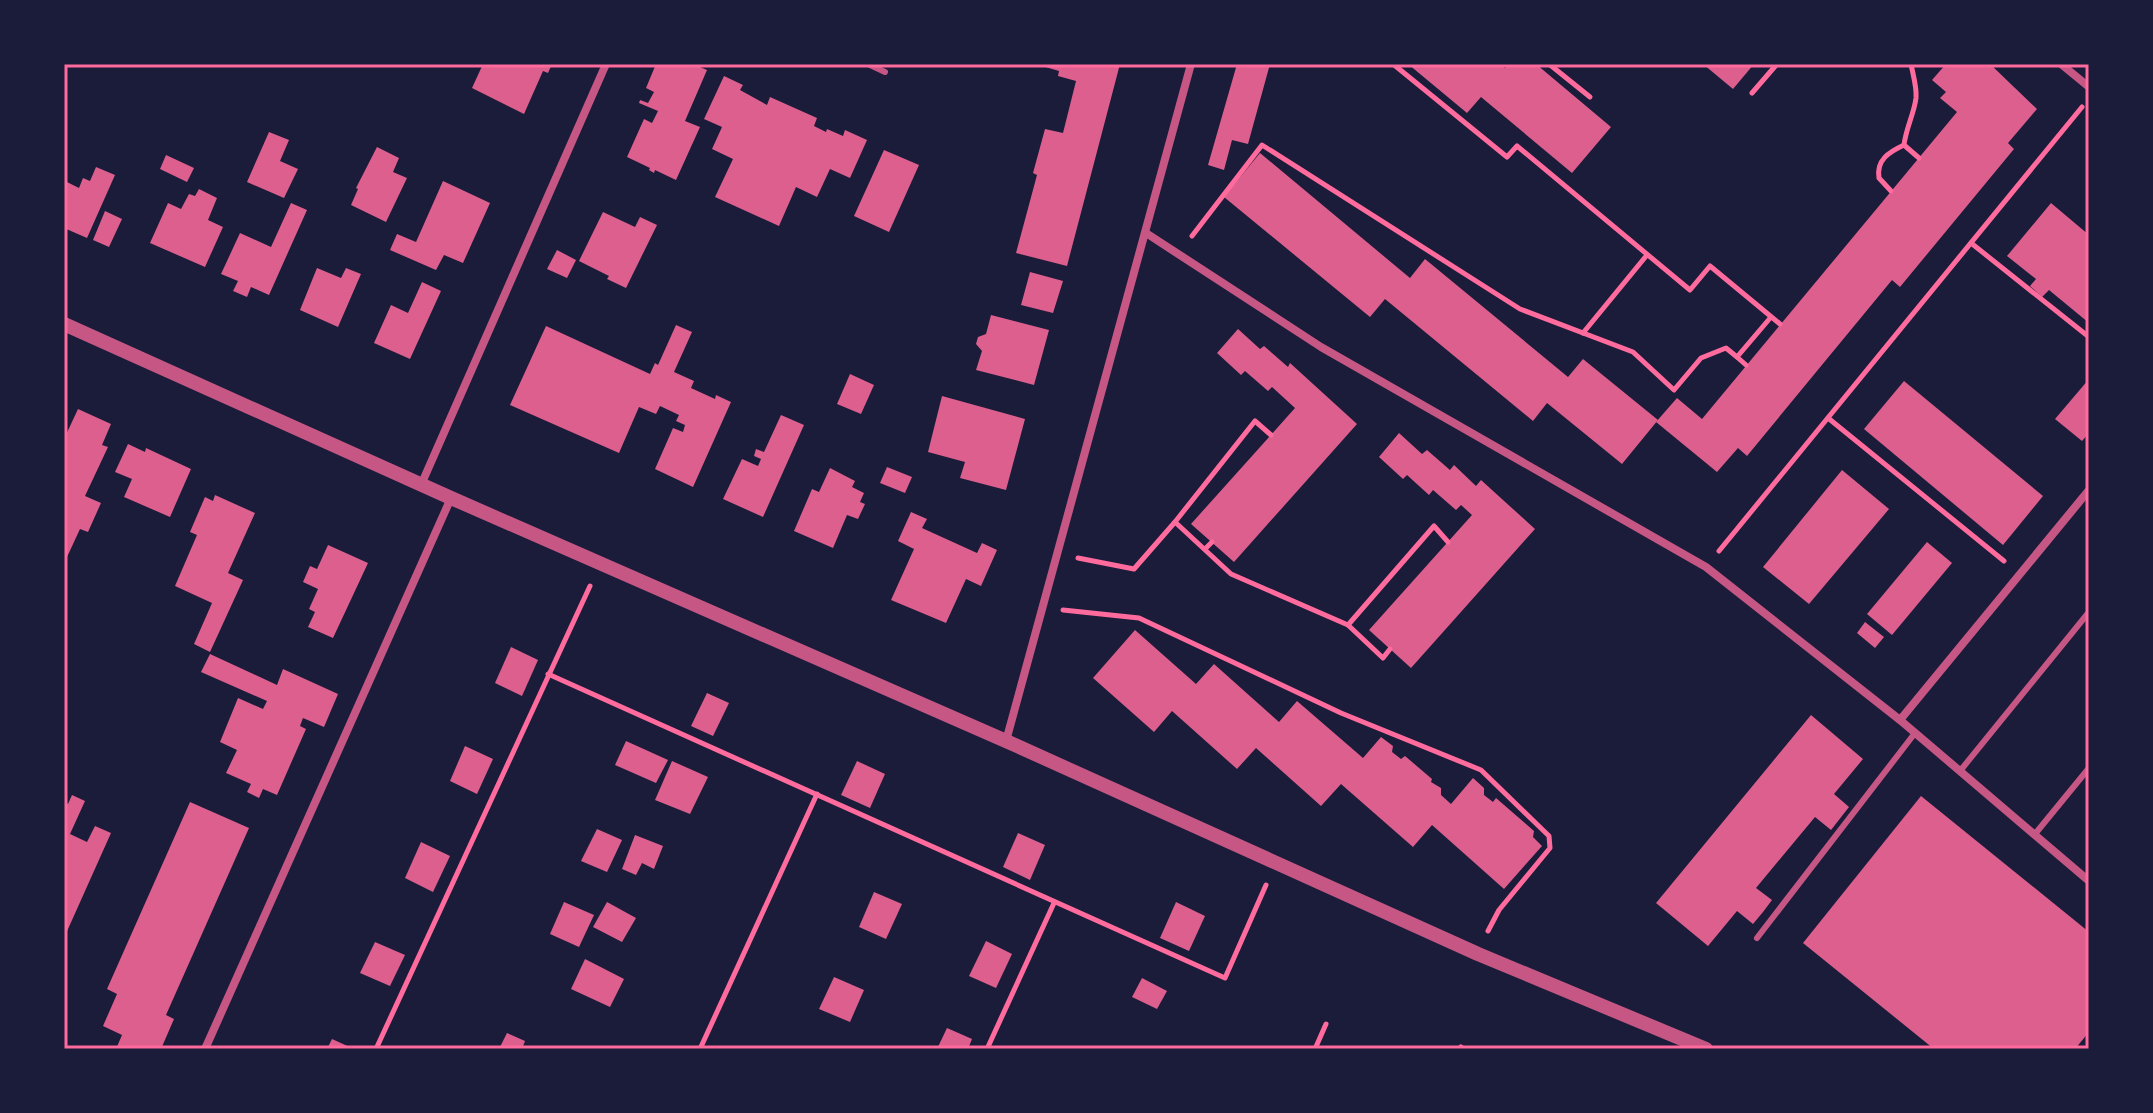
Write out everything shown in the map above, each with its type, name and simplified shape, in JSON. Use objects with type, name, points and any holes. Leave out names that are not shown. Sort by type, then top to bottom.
[{"type":"street","points":[[421,485],[606,64]]},
{"type":"street","points":[[1006,741],[1191,64]]},
{"type":"street","points":[[2061,64],[2089,87]]},
{"type":"street","points":[[1146,233],[1321,347],[1706,567],[1900,720],[2089,881]]},
{"type":"street","points":[[64,324],[421,485],[1006,741],[1478,954],[1706,1049]]},
{"type":"street","points":[[1900,720],[2089,490]]},
{"type":"street","points":[[205,1049],[451,498]]},
{"type":"lane","points":[[868,64],[885,72]]},
{"type":"lane","points":[[1960,771],[2089,612]]},
{"type":"lane","points":[[1757,938],[1915,733]]},
{"type":"lane","points":[[2035,834],[2089,768]]},
{"type":"path","points":[[1393,64],[1507,157],[1517,146],[1690,290],[1710,266],[1780,324]]},
{"type":"path","points":[[1549,64],[1590,97]]},
{"type":"path","points":[[1752,93],[1777,64]]},
{"type":"path","points":[[1904,145],[1906,125],[1914,109],[1916,94],[1911,64]]},
{"type":"path","points":[[1706,567],[2089,99]]},
{"type":"path","points":[[1178,254],[1262,145],[1520,309],[1633,352],[1674,390],[1701,358],[1726,348],[1746,365]]},
{"type":"path","points":[[1904,145],[1919,158]]},
{"type":"path","points":[[1891,191],[1879,178],[1880,164],[1889,152],[1904,145]]},
{"type":"path","points":[[1971,243],[2089,337]]},
{"type":"path","points":[[1583,333],[1647,255]]},
{"type":"path","points":[[1737,357],[1771,317]]},
{"type":"path","points":[[1828,418],[2020,574]]},
{"type":"path","points":[[1057,554],[1134,569],[1255,421],[1271,435]]},
{"type":"path","points":[[1175,522],[1231,574],[1348,625],[1383,658],[1390,649]]},
{"type":"path","points":[[1348,625],[1434,526],[1448,542]]},
{"type":"path","points":[[1205,549],[1212,542]]},
{"type":"path","points":[[376,1049],[600,564]]},
{"type":"path","points":[[1042,608],[1139,618],[1341,713],[1481,770],[1549,836],[1550,848],[1499,910],[1478,954]]},
{"type":"path","points":[[548,674],[1225,978],[1277,863]]},
{"type":"path","points":[[700,1049],[817,794]]},
{"type":"path","points":[[987,1049],[1054,903]]},
{"type":"path","points":[[1315,1049],[1326,1024]]},
{"type":"building","points":[[483,64],[552,64],[548,73],[543,71],[524,114],[472,88]]},
{"type":"building","points":[[656,64],[693,64],[707,70],[685,121],[700,127],[676,180],[655,170],[654,173],[627,157],[644,119],[652,123],[658,111],[639,103],[640,100],[648,103],[654,92],[646,88]]},
{"type":"building","points":[[1035,64],[1120,64],[1067,266],[1016,253],[1037,175],[1033,173],[1045,129],[1063,133],[1076,81],[1058,76],[1059,71]]},
{"type":"building","points":[[1237,64],[1270,64],[1248,144],[1232,140],[1224,170],[1208,165]]},
{"type":"building","points":[[1408,64],[1501,64],[1505,68],[1508,64],[1536,64],[1611,127],[1572,173],[1481,97],[1467,113]]},
{"type":"building","points":[[1703,64],[1754,64],[1733,89]]},
{"type":"building","points":[[1946,64],[1990,64],[2037,109],[2008,143],[2014,149],[1900,287],[1892,280],[1747,456],[1738,448],[1717,472],[1656,422],[1677,398],[1702,419],[1957,112],[1940,98],[1946,92],[1932,80]]},
{"type":"building","points":[[724,76],[743,85],[740,90],[767,105],[770,97],[817,118],[814,126],[826,132],[827,129],[843,136],[845,130],[867,140],[850,178],[830,169],[817,197],[796,187],[779,226],[715,197],[733,159],[712,149],[722,127],[704,119]]},
{"type":"building","points":[[269,132],[289,140],[280,161],[298,169],[284,198],[247,182]]},
{"type":"building","points":[[377,147],[399,158],[393,172],[407,178],[386,222],[351,205]]},
{"type":"building","points":[[884,150],[919,165],[889,232],[854,216]]},
{"type":"building","points":[[1260,153],[1410,278],[1425,259],[1568,377],[1583,359],[1658,420],[1622,464],[1547,403],[1533,421],[1385,299],[1370,317],[1224,197]]},
{"type":"building","points":[[166,155],[194,168],[187,182],[160,169]]},
{"type":"building","points":[[96,167],[115,175],[87,238],[64,228],[64,184],[65,181],[79,188],[83,178],[90,181]]},
{"type":"building","points":[[443,181],[490,203],[463,263],[444,255],[436,270],[390,250],[397,234],[416,242]]},
{"type":"building","points":[[199,189],[217,198],[208,220],[223,227],[205,267],[150,243],[168,203],[181,209],[189,194],[195,196]]},
{"type":"building","points":[[291,203],[307,210],[269,295],[251,287],[247,297],[233,291],[238,281],[221,274],[240,233],[271,247]]},
{"type":"building","points":[[2051,203],[2089,235],[2089,323],[2049,290],[2042,297],[2030,286],[2036,279],[2007,256]]},
{"type":"building","points":[[105,211],[122,219],[109,247],[93,240]]},
{"type":"building","points":[[603,212],[635,227],[640,217],[657,225],[626,288],[579,261]]},
{"type":"building","points":[[557,250],[576,260],[567,278],[547,269]]},
{"type":"building","points":[[317,268],[341,278],[346,268],[361,274],[338,327],[300,310]]},
{"type":"building","points":[[1030,272],[1063,281],[1053,313],[1021,305]]},
{"type":"building","points":[[422,282],[441,291],[410,359],[374,343],[391,305],[408,313]]},
{"type":"building","points":[[991,315],[1049,330],[1034,385],[976,370],[982,351],[976,344],[978,337],[986,334]]},
{"type":"building","points":[[676,325],[692,332],[674,372],[694,381],[691,388],[715,399],[716,395],[731,402],[693,487],[655,469],[673,428],[683,432],[685,425],[676,421],[679,415],[660,406],[656,414],[639,407],[619,453],[510,405],[546,326],[650,374],[655,363],[658,365]]},
{"type":"building","points":[[1238,329],[1260,349],[1264,346],[1288,367],[1290,363],[1357,424],[1234,562],[1191,524],[1295,408],[1272,387],[1268,391],[1245,371],[1241,375],[1217,353]]},
{"type":"building","points":[[850,374],[874,385],[861,414],[837,404]]},
{"type":"building","points":[[2089,379],[2089,433],[2082,441],[2055,419]]},
{"type":"building","points":[[1904,381],[2043,496],[2003,545],[1864,429]]},
{"type":"building","points":[[942,396],[1025,419],[1006,490],[960,478],[965,462],[928,452]]},
{"type":"building","points":[[78,409],[111,424],[102,445],[108,447],[85,496],[101,503],[88,532],[80,529],[67,557],[64,555],[64,439]]},
{"type":"building","points":[[781,415],[804,425],[763,517],[723,499],[742,459],[758,466],[761,459],[754,456],[756,449],[764,452]]},
{"type":"building","points":[[1399,433],[1422,454],[1427,450],[1450,470],[1454,465],[1476,486],[1481,480],[1535,529],[1411,668],[1369,630],[1472,515],[1461,505],[1456,510],[1433,490],[1429,495],[1407,475],[1403,479],[1379,457]]},
{"type":"building","points":[[128,444],[145,452],[146,448],[191,469],[170,517],[124,497],[132,479],[115,472]]},
{"type":"building","points":[[887,467],[912,477],[905,493],[880,483]]},
{"type":"building","points":[[830,468],[855,481],[852,487],[864,493],[860,502],[865,504],[858,519],[847,515],[833,548],[794,531],[812,489],[819,492]]},
{"type":"building","points":[[1842,470],[1889,509],[1809,604],[1763,567]]},
{"type":"building","points":[[215,495],[255,513],[228,573],[243,580],[210,652],[194,644],[212,603],[175,586],[197,535],[190,532],[205,497],[213,501]]},
{"type":"building","points":[[911,512],[927,519],[922,528],[977,553],[982,543],[997,550],[981,586],[966,579],[946,623],[891,600],[914,549],[898,541]]},
{"type":"building","points":[[1927,542],[1952,563],[1892,635],[1867,614]]},
{"type":"building","points":[[328,545],[368,563],[333,638],[308,627],[315,612],[309,609],[318,589],[303,582],[310,566],[317,569]]},
{"type":"building","points":[[1865,622],[1884,637],[1875,648],[1857,633]]},
{"type":"building","points":[[1135,630],[1196,684],[1214,664],[1279,722],[1297,701],[1363,758],[1381,737],[1393,746],[1392,752],[1401,759],[1405,756],[1432,779],[1431,782],[1441,788],[1441,795],[1451,804],[1473,778],[1484,788],[1484,795],[1493,802],[1496,798],[1534,831],[1533,837],[1542,846],[1504,889],[1432,825],[1413,847],[1341,784],[1321,806],[1256,748],[1237,769],[1172,711],[1154,732],[1093,678]]},
{"type":"building","points":[[511,647],[538,660],[522,696],[495,683]]},
{"type":"building","points":[[210,654],[277,685],[283,669],[338,694],[324,727],[303,718],[300,726],[306,729],[277,795],[263,789],[259,798],[247,792],[251,784],[226,773],[237,750],[220,742],[238,698],[263,709],[267,701],[201,672]]},
{"type":"building","points":[[707,693],[729,703],[713,736],[691,726]]},
{"type":"building","points":[[1811,715],[1863,759],[1834,794],[1849,807],[1831,830],[1815,817],[1756,888],[1772,900],[1763,912],[1753,924],[1737,911],[1708,946],[1656,903]]},
{"type":"building","points":[[626,741],[668,760],[656,783],[615,765]]},
{"type":"building","points":[[465,746],[493,759],[477,794],[450,781]]},
{"type":"building","points":[[672,761],[708,777],[690,814],[655,800]]},
{"type":"building","points":[[857,761],[885,774],[870,808],[841,795]]},
{"type":"building","points":[[72,795],[85,801],[70,834],[87,842],[95,826],[111,833],[64,938],[64,802],[68,804]]},
{"type":"building","points":[[1921,796],[2089,932],[2089,1032],[2075,1049],[1934,1049],[1803,943]]},
{"type":"building","points":[[190,802],[249,828],[166,1015],[174,1019],[161,1049],[116,1049],[122,1035],[103,1026],[117,994],[107,989]]},
{"type":"building","points":[[597,829],[622,840],[607,872],[581,861]]},
{"type":"building","points":[[1018,833],[1045,845],[1030,880],[1003,867]]},
{"type":"building","points":[[635,835],[663,846],[654,869],[642,863],[636,875],[622,869]]},
{"type":"building","points":[[421,842],[450,856],[433,892],[405,878]]},
{"type":"building","points":[[874,892],[902,904],[886,939],[859,927]]},
{"type":"building","points":[[564,902],[594,915],[579,947],[550,934]]},
{"type":"building","points":[[607,902],[636,918],[622,942],[593,927]]},
{"type":"building","points":[[1176,902],[1205,916],[1189,951],[1160,938]]},
{"type":"building","points":[[986,941],[1012,954],[996,988],[969,976]]},
{"type":"building","points":[[375,942],[405,955],[390,986],[360,973]]},
{"type":"building","points":[[585,959],[624,979],[610,1007],[571,989]]},
{"type":"building","points":[[834,977],[864,990],[850,1022],[819,1009]]},
{"type":"building","points":[[1142,978],[1167,991],[1157,1009],[1132,997]]},
{"type":"building","points":[[947,1028],[972,1039],[968,1049],[937,1049]]},
{"type":"building","points":[[507,1033],[525,1041],[522,1049],[499,1049]]},
{"type":"building","points":[[332,1039],[354,1049],[327,1049]]}]
